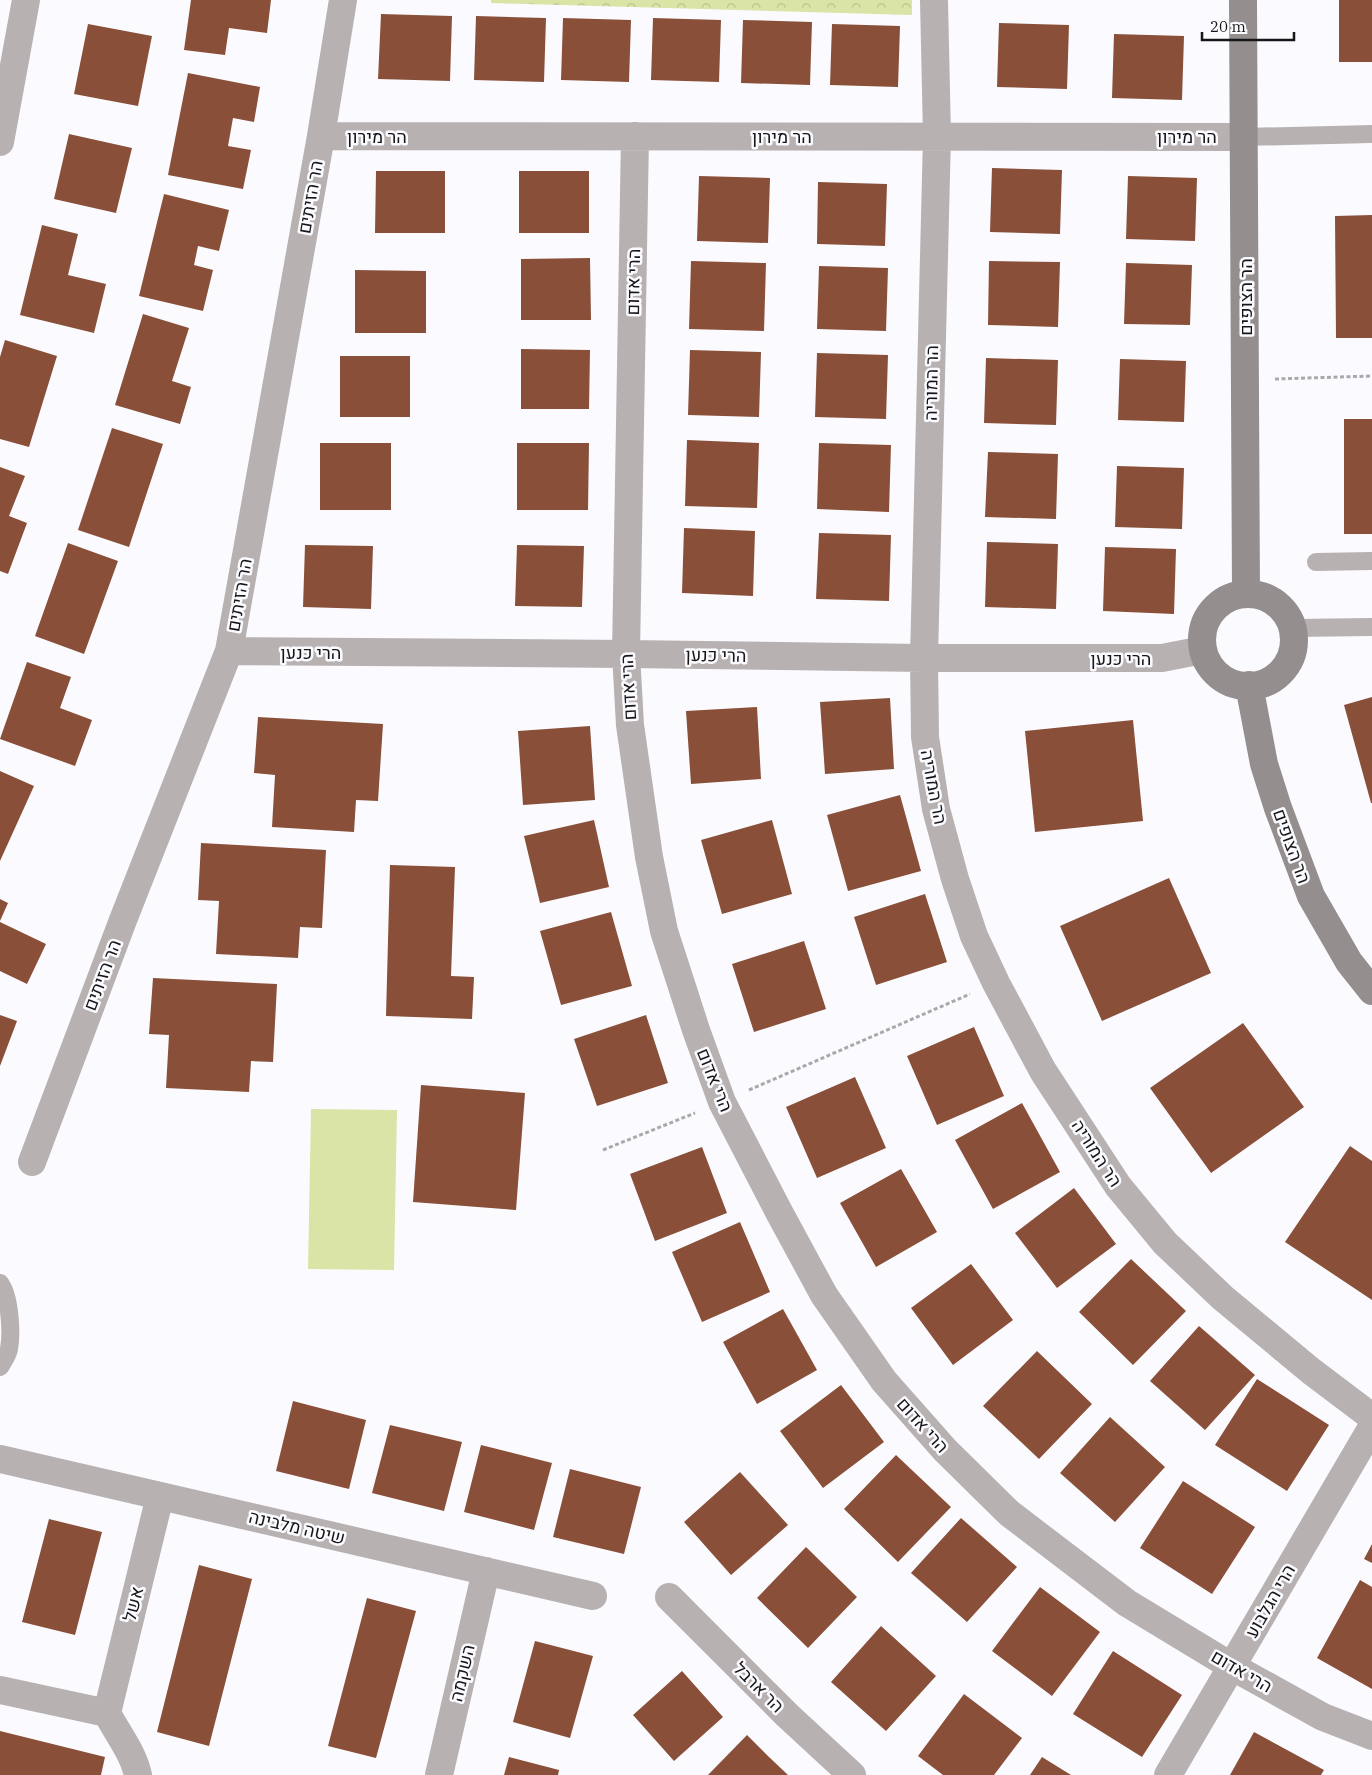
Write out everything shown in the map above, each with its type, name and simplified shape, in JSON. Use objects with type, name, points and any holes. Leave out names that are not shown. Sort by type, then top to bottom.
[{"type":"street","points":[[0,142],[6,78],[26,0]]},
{"type":"street","name":"הר הזיתים","points":[[32,1162],[122,920],[229,651],[321,136],[343,0]]},
{"type":"street","name":"הר המוריה","points":[[934,0],[937,136],[924,658],[925,737],[936,809],[955,878],[974,936],[996,983],[1043,1071],[1118,1186],[1166,1243],[1223,1298],[1311,1371],[1372,1417]]},
{"type":"street","name":"הר הצופים","points":[[1243,0],[1246,594]]},
{"type":"street","name":"הר מירון","points":[[321,136],[1244,137]]},
{"type":"street","name":"הרי אדום","points":[[635,136],[626,654],[630,725],[649,857],[664,931],[722,1102],[824,1295],[884,1381],[944,1450],[1009,1513],[1126,1602],[1231,1666],[1323,1717],[1372,1736]]},
{"type":"street","points":[[1246,594],[1261,596],[1276,603],[1286,614],[1292,628],[1293,646],[1288,662],[1272,679],[1249,686],[1236,684],[1215,672],[1207,662],[1202,650],[1204,624],[1220,602],[1233,596],[1246,594]]},
{"type":"street","name":"הרי כנען","points":[[229,651],[924,658],[1162,658],[1202,650]]},
{"type":"street","name":"הר הצופים","points":[[1249,686],[1264,764],[1278,808],[1311,896],[1349,962],[1372,991]]},
{"type":"street","name":"הרי הגלבוע","points":[[1168,1775],[1372,1427]]},
{"type":"street","name":"שיטה מלבינה","points":[[0,1459],[593,1596]]},
{"type":"street","name":"אשל","points":[[107,1713],[160,1496]]},
{"type":"street","name":"השקמה","points":[[439,1775],[486,1571]]},
{"type":"street","name":"הר ארבל","points":[[669,1597],[788,1715],[852,1775]]},
{"type":"street","points":[[0,1690],[107,1713],[130,1752],[138,1775]]},
{"type":"lane","points":[[1244,137],[1372,134]]},
{"type":"lane","points":[[1316,562],[1372,561]]},
{"type":"lane","points":[[1292,628],[1372,627]]},
{"type":"lane","points":[[0,1283],[4,1288],[10,1318],[9,1350],[0,1367]]},
{"type":"path","points":[[1245,379],[1372,376]]},
{"type":"path","points":[[602,1150],[722,1102],[996,983]]},
{"type":"green space","points":[[491,0],[912,0],[912,15],[491,3]]},
{"type":"green space","points":[[311,1109],[397,1110],[394,1270],[308,1269]]},
{"type":"building","points":[[191,0],[271,0],[267,33],[229,28],[225,55],[184,50]]},
{"type":"building","points":[[1339,0],[1372,0],[1372,62],[1339,62]]},
{"type":"building","points":[[381,14],[452,16],[450,81],[378,79]]},
{"type":"building","points":[[476,16],[546,18],[544,82],[474,80]]},
{"type":"building","points":[[563,18],[631,20],[629,82],[561,80]]},
{"type":"building","points":[[653,18],[721,20],[719,82],[651,80]]},
{"type":"building","points":[[743,20],[812,22],[810,85],[741,83]]},
{"type":"building","points":[[999,23],[1069,25],[1067,89],[997,87]]},
{"type":"building","points":[[88,24],[152,36],[138,106],[74,94]]},
{"type":"building","points":[[832,24],[900,26],[898,87],[830,85]]},
{"type":"building","points":[[1114,34],[1184,36],[1182,100],[1112,98]]},
{"type":"building","points":[[188,73],[260,87],[254,122],[233,118],[228,146],[251,150],[243,189],[168,175]]},
{"type":"building","points":[[69,134],[132,148],[116,213],[54,199]]},
{"type":"building","points":[[992,168],[1062,170],[1060,234],[990,232]]},
{"type":"building","points":[[376,171],[445,171],[445,233],[375,233]]},
{"type":"building","points":[[519,171],[589,171],[589,233],[519,233]]},
{"type":"building","points":[[699,176],[770,178],[768,243],[697,241]]},
{"type":"building","points":[[1128,176],[1197,178],[1195,241],[1126,239]]},
{"type":"building","points":[[818,182],[887,184],[885,246],[817,244]]},
{"type":"building","points":[[164,194],[229,210],[219,251],[198,246],[194,265],[213,270],[203,311],[139,296]]},
{"type":"building","points":[[1372,215],[1372,338],[1336,338],[1335,216]]},
{"type":"building","points":[[42,225],[78,234],[68,275],[106,284],[94,333],[20,315]]},
{"type":"building","points":[[590,258],[591,320],[521,320],[521,259]]},
{"type":"building","points":[[691,261],[766,263],[764,331],[689,329]]},
{"type":"building","points":[[989,261],[1060,262],[1058,327],[988,325]]},
{"type":"building","points":[[1126,263],[1192,265],[1190,325],[1124,324]]},
{"type":"building","points":[[819,266],[888,268],[886,331],[817,329]]},
{"type":"building","points":[[355,270],[426,271],[426,333],[355,333]]},
{"type":"building","points":[[143,314],[189,328],[172,381],[191,387],[180,424],[115,405]]},
{"type":"building","points":[[5,340],[57,356],[29,447],[0,439],[0,357]]},
{"type":"building","points":[[521,349],[590,350],[589,409],[521,409]]},
{"type":"building","points":[[690,350],[761,352],[759,417],[688,415]]},
{"type":"building","points":[[817,353],[888,355],[886,419],[815,417]]},
{"type":"building","points":[[340,356],[410,356],[410,417],[340,417]]},
{"type":"building","points":[[986,358],[1058,360],[1056,425],[984,423]]},
{"type":"building","points":[[1120,359],[1186,361],[1184,422],[1118,420]]},
{"type":"building","points":[[1344,419],[1372,419],[1372,534],[1344,534]]},
{"type":"building","points":[[112,428],[163,444],[129,547],[78,530]]},
{"type":"building","points":[[687,440],[759,443],[757,508],[685,506]]},
{"type":"building","points":[[320,443],[391,443],[391,510],[320,510]]},
{"type":"building","points":[[517,443],[589,443],[588,510],[517,510]]},
{"type":"building","points":[[819,443],[891,445],[889,512],[817,509]]},
{"type":"building","points":[[988,452],[1058,454],[1056,519],[985,517]]},
{"type":"building","points":[[1117,466],[1184,468],[1182,529],[1115,527]]},
{"type":"building","points":[[0,467],[25,476],[9,516],[27,523],[8,574],[0,571]]},
{"type":"building","points":[[684,528],[755,531],[753,596],[682,593]]},
{"type":"building","points":[[819,533],[891,535],[889,601],[816,599]]},
{"type":"building","points":[[987,542],[1058,544],[1056,609],[985,607]]},
{"type":"building","points":[[68,543],[118,561],[84,654],[35,636]]},
{"type":"building","points":[[305,545],[373,546],[371,609],[303,607]]},
{"type":"building","points":[[517,545],[584,546],[582,607],[515,606]]},
{"type":"building","points":[[1105,547],[1176,549],[1174,614],[1103,611]]},
{"type":"building","points":[[27,662],[71,677],[60,708],[92,720],[75,766],[0,739]]},
{"type":"building","points":[[1372,697],[1372,803],[1371,803],[1344,705]]},
{"type":"building","points":[[890,698],[894,769],[825,774],[820,702]]},
{"type":"building","points":[[757,707],[761,779],[691,784],[686,711]]},
{"type":"building","points":[[258,717],[383,724],[378,801],[356,800],[354,832],[272,827],[275,775],[254,773]]},
{"type":"building","points":[[1133,720],[1143,821],[1035,832],[1025,731]]},
{"type":"building","points":[[590,726],[595,800],[523,805],[518,731]]},
{"type":"building","points":[[0,771],[34,786],[0,861]]},
{"type":"building","points":[[900,795],[921,871],[848,891],[827,815]]},
{"type":"building","points":[[594,820],[609,887],[540,903],[524,836]]},
{"type":"building","points":[[772,820],[792,894],[722,914],[701,840]]},
{"type":"building","points":[[201,843],[326,850],[322,928],[300,927],[298,958],[216,954],[219,901],[198,900]]},
{"type":"building","points":[[390,865],[455,867],[451,976],[474,977],[472,1019],[386,1016]]},
{"type":"building","points":[[1169,878],[1211,973],[1102,1021],[1060,926]]},
{"type":"building","points":[[925,894],[947,962],[876,985],[854,917]]},
{"type":"building","points":[[0,899],[8,903],[0,921]]},
{"type":"building","points":[[611,912],[632,986],[561,1005],[540,931]]},
{"type":"building","points":[[0,922],[46,944],[27,984],[0,971]]},
{"type":"building","points":[[804,941],[826,1009],[754,1032],[732,964]]},
{"type":"building","points":[[153,978],[277,984],[273,1062],[251,1061],[249,1092],[166,1088],[169,1035],[149,1034]]},
{"type":"building","points":[[0,1015],[17,1021],[0,1066]]},
{"type":"building","points":[[646,1015],[668,1083],[597,1106],[574,1039]]},
{"type":"building","points":[[1243,1023],[1304,1107],[1211,1173],[1150,1088]]},
{"type":"building","points":[[974,1027],[1004,1096],[937,1125],[907,1056]]},
{"type":"building","points":[[855,1077],[886,1148],[817,1178],[786,1107]]},
{"type":"building","points":[[421,1085],[525,1093],[516,1210],[413,1202]]},
{"type":"building","points":[[1022,1103],[1060,1172],[993,1209],[955,1140]]},
{"type":"building","points":[[1350,1146],[1372,1161],[1372,1300],[1285,1242]]},
{"type":"building","points":[[702,1147],[727,1213],[655,1241],[630,1174]]},
{"type":"building","points":[[901,1169],[937,1232],[876,1267],[840,1203]]},
{"type":"building","points":[[1074,1188],[1116,1244],[1057,1288],[1015,1233]]},
{"type":"building","points":[[740,1222],[770,1292],[702,1322],[672,1252]]},
{"type":"building","points":[[1131,1259],[1186,1311],[1133,1365],[1079,1312]]},
{"type":"building","points":[[971,1264],[1013,1320],[953,1365],[911,1308]]},
{"type":"building","points":[[783,1309],[817,1370],[757,1404],[723,1342]]},
{"type":"building","points":[[1199,1326],[1255,1375],[1205,1430],[1150,1381]]},
{"type":"building","points":[[1037,1351],[1092,1404],[1039,1459],[983,1406]]},
{"type":"building","points":[[1257,1379],[1329,1425],[1287,1491],[1215,1445]]},
{"type":"building","points":[[841,1385],[884,1442],[823,1488],[780,1431]]},
{"type":"building","points":[[293,1401],[366,1420],[349,1489],[276,1471]]},
{"type":"building","points":[[1110,1417],[1165,1467],[1115,1522],[1060,1473]]},
{"type":"building","points":[[390,1425],[462,1442],[444,1511],[372,1493]]},
{"type":"building","points":[[481,1445],[552,1463],[534,1530],[464,1512]]},
{"type":"building","points":[[896,1455],[951,1507],[898,1562],[844,1509]]},
{"type":"building","points":[[570,1469],[641,1487],[624,1554],[553,1537]]},
{"type":"building","points":[[740,1472],[788,1525],[731,1575],[684,1522]]},
{"type":"building","points":[[1183,1481],[1255,1527],[1212,1594],[1140,1548]]},
{"type":"building","points":[[961,1518],[1017,1567],[967,1622],[911,1573]]},
{"type":"building","points":[[49,1519],[102,1532],[75,1635],[22,1622]]},
{"type":"building","points":[[1372,1544],[1372,1563],[1364,1559]]},
{"type":"building","points":[[806,1547],[857,1597],[808,1648],[757,1598]]},
{"type":"building","points":[[199,1565],[252,1579],[209,1746],[157,1732]]},
{"type":"building","points":[[1360,1580],[1372,1587],[1372,1689],[1317,1658]]},
{"type":"building","points":[[1040,1587],[1100,1632],[1052,1696],[992,1651]]},
{"type":"building","points":[[367,1598],[416,1611],[376,1758],[328,1746]]},
{"type":"building","points":[[881,1626],[936,1676],[886,1731],[831,1682]]},
{"type":"building","points":[[535,1641],[593,1656],[570,1738],[513,1722]]},
{"type":"building","points":[[1113,1651],[1182,1695],[1142,1757],[1073,1714]]},
{"type":"building","points":[[682,1671],[723,1717],[674,1761],[633,1715]]},
{"type":"building","points":[[964,1694],[1022,1738],[994,1775],[943,1775],[918,1756]]},
{"type":"building","points":[[0,1731],[105,1757],[101,1775],[0,1775]]},
{"type":"building","points":[[1254,1732],[1324,1770],[1321,1775],[1230,1775]]},
{"type":"building","points":[[747,1735],[769,1757],[788,1775],[708,1775]]},
{"type":"building","points":[[509,1757],[559,1770],[558,1775],[504,1775]]},
{"type":"building","points":[[1042,1757],[1071,1775],[1030,1775]]}]
